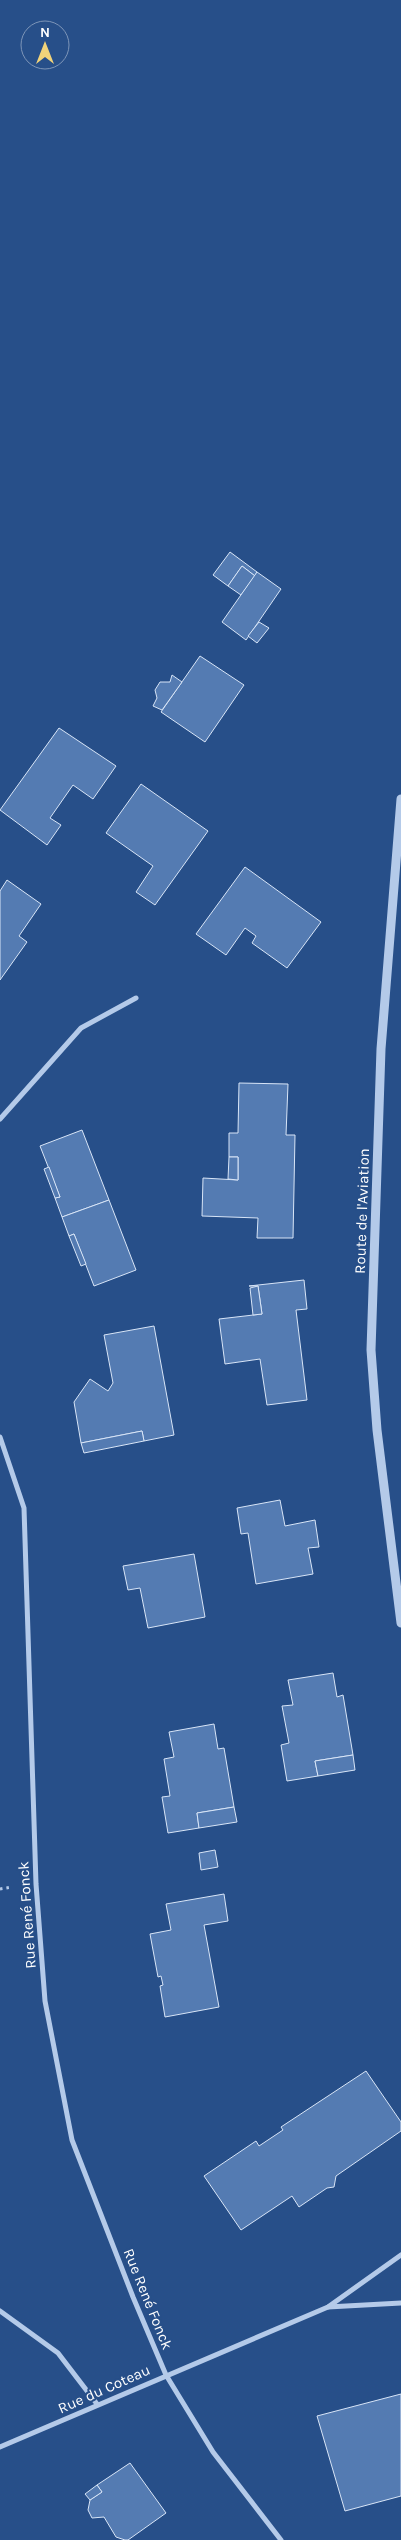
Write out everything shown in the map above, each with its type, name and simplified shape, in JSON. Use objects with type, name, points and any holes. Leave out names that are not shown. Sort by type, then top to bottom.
[{"type":"street","name":"Route de l'Aviation","points":[[401,799],[381,1049],[371,1350],[377,1430],[401,1623]]},
{"type":"street","points":[[0,1119],[81,1028],[136,998]]},
{"type":"street","name":"Rue René Fonck","points":[[0,1437],[24,1508],[36,1884],[45,2001],[72,2140],[133,2297],[166,2375],[213,2452],[281,2540]]},
{"type":"street","name":"Rue du Coteau","points":[[0,2447],[328,2307],[401,2255]]},
{"type":"street","name":"Rue du Coteau","points":[[328,2307],[401,2303]]},
{"type":"street","points":[[0,2311],[58,2353],[97,2404]]},
{"type":"building","points":[[230,552],[257,572],[255,576],[242,566],[228,586],[213,575]]},
{"type":"building","points":[[242,566],[255,576],[241,595],[228,586]]},
{"type":"building","points":[[257,572],[281,589],[246,640],[222,622]]},
{"type":"building","points":[[259,622],[269,628],[257,643],[248,636]]},
{"type":"building","points":[[200,656],[244,685],[205,742],[161,712]]},
{"type":"building","points":[[172,675],[182,682],[162,710],[153,706],[157,698],[155,690],[160,682],[170,682]]},
{"type":"building","points":[[59,728],[116,766],[93,799],[73,785],[50,818],[61,825],[47,845],[0,810]]},
{"type":"building","points":[[141,784],[208,831],[155,905],[136,892],[153,866],[106,833]]},
{"type":"building","points":[[245,867],[321,922],[287,968],[252,943],[256,936],[245,928],[226,955],[196,934]]},
{"type":"building","points":[[7,880],[41,904],[19,936],[27,942],[0,980],[0,891]]},
{"type":"building","points":[[239,1083],[288,1084],[286,1135],[295,1135],[293,1238],[257,1238],[258,1218],[202,1216],[203,1178],[238,1180],[238,1157],[229,1157],[229,1133],[238,1133]]},
{"type":"building","points":[[82,1130],[109,1200],[62,1217],[55,1198],[60,1197],[40,1146]]},
{"type":"building","points":[[229,1157],[238,1157],[238,1180],[228,1179]]},
{"type":"building","points":[[49,1167],[60,1197],[55,1198],[44,1169]]},
{"type":"building","points":[[109,1200],[136,1270],[94,1286],[74,1234],[69,1236],[62,1217]]},
{"type":"building","points":[[74,1234],[86,1264],[81,1266],[69,1236]]},
{"type":"building","points":[[304,1280],[307,1309],[296,1310],[307,1400],[267,1405],[260,1359],[225,1364],[219,1319],[262,1314],[258,1286],[249,1286]]},
{"type":"building","points":[[258,1286],[262,1314],[253,1315],[250,1288]]},
{"type":"building","points":[[154,1326],[174,1435],[144,1441],[142,1431],[81,1443],[74,1402],[90,1379],[108,1391],[113,1383],[104,1335]]},
{"type":"building","points":[[142,1431],[144,1441],[84,1453],[81,1443]]},
{"type":"building","points":[[280,1500],[285,1526],[315,1520],[319,1547],[308,1548],[313,1574],[256,1584],[248,1533],[241,1534],[237,1508]]},
{"type":"building","points":[[194,1554],[205,1617],[148,1628],[140,1588],[128,1590],[123,1566]]},
{"type":"building","points":[[333,1673],[337,1697],[343,1695],[353,1755],[315,1761],[318,1776],[287,1781],[281,1745],[289,1743],[282,1706],[293,1705],[288,1680]]},
{"type":"building","points":[[214,1724],[218,1749],[224,1748],[234,1807],[197,1813],[199,1828],[168,1833],[162,1797],[170,1796],[164,1759],[174,1757],[169,1732]]},
{"type":"building","points":[[353,1755],[355,1770],[318,1776],[315,1761]]},
{"type":"building","points":[[234,1807],[237,1822],[199,1828],[197,1813]]},
{"type":"building","points":[[215,1850],[218,1867],[201,1870],[199,1853]]},
{"type":"building","points":[[224,1894],[228,1921],[204,1925],[219,2007],[165,2017],[160,1986],[163,1985],[161,1976],[158,1977],[150,1934],[171,1930],[166,1904]]},
{"type":"building","points":[[366,2071],[401,2122],[401,2131],[336,2176],[334,2187],[327,2188],[299,2207],[292,2196],[241,2230],[204,2176],[256,2141],[259,2146],[283,2130],[281,2127]]},
{"type":"building","points":[[401,2394],[401,2496],[345,2511],[317,2416]]},
{"type":"building","points":[[130,2463],[166,2513],[128,2540],[125,2540],[116,2537],[104,2517],[92,2518],[88,2510],[90,2500],[102,2492],[97,2485]]},
{"type":"building","points":[[97,2485],[102,2492],[90,2500],[85,2494]]}]
